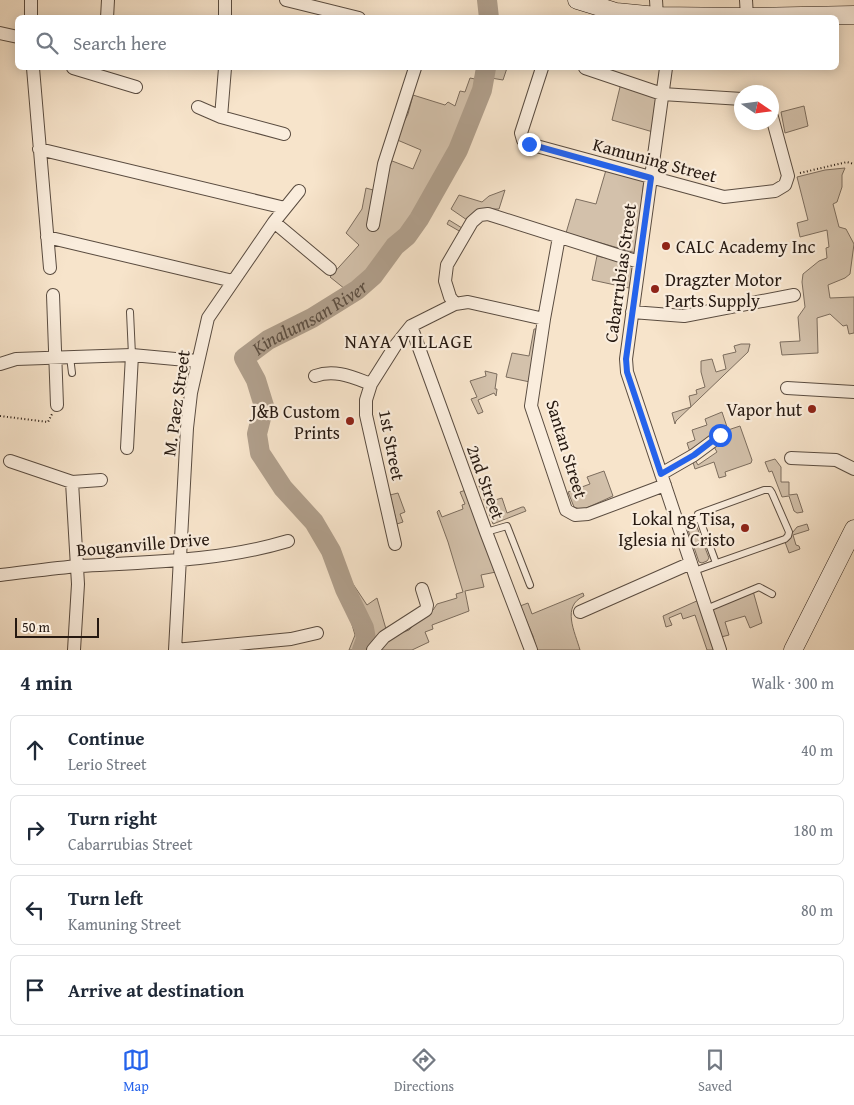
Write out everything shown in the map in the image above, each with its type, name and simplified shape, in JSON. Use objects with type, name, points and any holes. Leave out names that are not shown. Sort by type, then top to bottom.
[{"type":"main road","points":[[577,0],[616,12],[665,12],[714,15]]},
{"type":"main road","points":[[615,0],[665,12]]},
{"type":"main road","points":[[839,15],[854,15]]},
{"type":"main road","points":[[793,650],[854,529]]},
{"type":"street","points":[[31,0],[31,15]]},
{"type":"street","points":[[107,15],[108,0]]},
{"type":"street","points":[[225,0],[225,15]]},
{"type":"street","points":[[286,0],[347,15]]},
{"type":"street","points":[[746,0],[746,15]]},
{"type":"street","points":[[0,33],[15,36]]},
{"type":"street","points":[[33,70],[50,268]]},
{"type":"street","points":[[88,70],[104,72],[136,87]]},
{"type":"street","points":[[221,118],[225,70]]},
{"type":"street","points":[[373,225],[384,164],[414,70]]},
{"type":"street","name":"Kamuning Street","points":[[541,70],[521,133],[523,140],[529,144],[724,197],[775,191],[785,185],[788,176]]},
{"type":"street","points":[[591,70],[662,94],[734,98]]},
{"type":"street","name":"Cabarrubias Street","points":[[666,70],[632,312],[626,359],[627,372],[720,650]]},
{"type":"street","points":[[198,107],[221,118],[284,134]]},
{"type":"street","points":[[776,130],[788,176]]},
{"type":"street","points":[[39,149],[285,208]]},
{"type":"street","name":"M. Paez Street","points":[[175,650],[178,560],[187,428],[197,361],[208,318],[274,222],[298,191]]},
{"type":"street","points":[[455,304],[450,297],[445,281],[447,265],[472,222],[480,215],[488,214],[639,262]]},
{"type":"street","points":[[274,222],[330,269]]},
{"type":"street","name":"Santan Street","points":[[559,236],[544,319],[532,406],[566,510],[575,515],[588,514],[663,480]]},
{"type":"street","points":[[47,237],[233,281]]},
{"type":"street","points":[[52,295],[57,405]]},
{"type":"street","points":[[632,312],[684,316],[794,295]]},
{"type":"street","name":"1st Street","points":[[395,544],[366,415],[366,400],[371,384],[395,346],[411,326],[455,304],[468,302],[481,304],[544,319]]},
{"type":"street","name":"2nd Street","points":[[411,326],[486,532],[532,650]]},
{"type":"street","points":[[0,364],[16,359],[132,356],[197,361]]},
{"type":"street","points":[[127,448],[132,356]]},
{"type":"street","points":[[315,376],[334,372],[346,374],[371,384]]},
{"type":"street","points":[[787,388],[854,392]]},
{"type":"street","points":[[663,480],[720,435]]},
{"type":"street","points":[[791,458],[836,460],[854,470]]},
{"type":"street","points":[[10,461],[72,482],[101,480]]},
{"type":"street","points":[[72,482],[78,584],[74,650]]},
{"type":"street","name":"Bouganville Drive","points":[[0,575],[77,566],[178,560],[260,549],[288,541]]},
{"type":"street","points":[[580,612],[693,567]]},
{"type":"street","points":[[373,650],[384,637],[426,610],[427,604],[422,589]]},
{"type":"street","points":[[175,650],[291,639],[317,633]]},
{"type":"lane","points":[[130,312],[132,356]]},
{"type":"lane","points":[[70,357],[72,372]]},
{"type":"lane","points":[[693,567],[716,563],[785,539],[789,532],[770,490],[764,490],[698,514],[706,537]]},
{"type":"lane","points":[[679,526],[700,518]]},
{"type":"lane","points":[[486,532],[507,526],[530,585]]},
{"type":"lane","points":[[709,544],[716,563]]},
{"type":"lane","points":[[706,609],[759,587],[772,594]]},
{"type":"path","points":[[788,176],[847,162],[854,164]]},
{"type":"path","points":[[0,416],[48,422],[57,405]]},
{"type":"shaded area","points":[[482,0],[491,0],[491,12],[496,15],[483,15]]},
{"type":"shaded area","points":[[477,70],[506,70],[503,80],[491,78],[487,83],[477,115],[448,174],[453,177],[431,208],[426,205],[407,236],[390,252],[388,264],[369,291],[341,306],[335,297],[345,289],[330,277],[359,245],[346,233],[362,209],[366,188],[380,192],[387,159],[413,169],[421,150],[395,139],[408,114],[413,95],[445,105],[448,102],[455,106],[460,91],[465,92],[470,78],[475,79]]},
{"type":"shaded area","points":[[621,83],[658,94],[653,132],[612,120]]},
{"type":"shaded area","points":[[804,106],[808,126],[785,133],[781,112]]},
{"type":"shaded area","points":[[845,168],[837,202],[833,204],[839,227],[846,229],[854,244],[850,274],[828,285],[830,298],[854,297],[854,333],[849,334],[847,325],[843,326],[830,314],[817,318],[818,353],[782,355],[780,342],[800,341],[798,317],[805,307],[803,274],[819,261],[827,258],[826,248],[829,247],[827,230],[800,237],[797,223],[808,220],[797,177],[825,170]]},
{"type":"shaded area","points":[[606,170],[644,180],[636,253],[566,233],[576,199],[596,204]]},
{"type":"shaded area","points":[[505,190],[499,209],[483,209],[461,232],[447,224],[449,220],[462,228],[467,220],[451,209],[459,195],[482,202],[489,196]]},
{"type":"shaded area","points":[[597,256],[634,264],[629,288],[592,280]]},
{"type":"shaded area","points":[[534,329],[538,329],[530,382],[506,377],[512,353],[529,356]]},
{"type":"shaded area","points":[[750,344],[748,352],[691,407],[689,396],[697,394],[696,390],[705,387],[701,372],[701,361],[712,359],[716,372],[726,369],[723,355],[736,352],[734,346]]},
{"type":"shaded area","points":[[485,371],[497,374],[496,396],[494,393],[478,400],[483,412],[478,414],[471,399],[477,397],[470,381],[486,376]]},
{"type":"shaded area","points":[[690,407],[676,421],[675,424],[672,413]]},
{"type":"shaded area","points":[[722,412],[727,427],[691,455],[687,443],[695,440],[692,430],[707,425],[705,419]]},
{"type":"shaded area","points":[[740,426],[752,460],[751,463],[725,472],[726,476],[719,478],[714,462],[695,469],[692,459],[694,458],[698,465],[717,452],[713,445],[728,430]]},
{"type":"shaded area","points":[[775,459],[781,467],[781,482],[789,482],[789,495],[797,494],[803,512],[797,513],[794,511],[789,496],[782,497],[772,471],[769,472],[765,462]]},
{"type":"shaded area","points":[[604,471],[613,496],[582,510],[574,507],[568,492],[590,484],[587,477]]},
{"type":"shaded area","points":[[489,483],[495,500],[502,498],[507,513],[522,507],[526,511],[493,524],[479,486]]},
{"type":"shaded area","points":[[466,490],[506,570],[481,575],[484,587],[465,591],[469,611],[432,625],[433,629],[425,632],[429,642],[412,650],[379,650],[390,637],[409,630],[422,617],[433,610],[437,604],[457,598],[456,594],[463,592],[437,512],[439,510],[442,517],[463,509],[462,505],[465,504],[460,492]]},
{"type":"shaded area","points":[[398,493],[405,512],[400,514],[403,522],[397,524],[390,495]]},
{"type":"shaded area","points":[[313,511],[332,540],[339,558],[335,561],[344,584],[351,581],[367,605],[377,598],[386,629],[370,650],[349,650],[355,635],[349,614],[318,544],[302,521]]},
{"type":"shaded area","points":[[695,522],[709,558],[702,563],[699,562],[687,527]]},
{"type":"shaded area","points":[[807,524],[809,530],[793,535],[796,545],[800,549],[789,553],[785,542],[797,527]]},
{"type":"shaded area","points":[[753,591],[762,623],[750,628],[745,616],[725,622],[729,635],[721,637],[711,608]]},
{"type":"shaded area","points":[[583,593],[584,596],[577,600],[571,613],[573,628],[580,650],[537,650],[520,606],[528,603],[532,614]]},
{"type":"shaded area","points":[[699,600],[715,650],[707,650],[695,615],[683,619],[681,613],[669,618],[672,625],[666,627],[663,616]]},
{"type":"waterway","name":"Kinalumsan River","points":[[487,0],[489,15]]},
{"type":"waterway","name":"Kinalumsan River","points":[[362,650],[366,639],[364,628],[345,589],[331,551],[314,522],[283,488],[260,453],[257,434],[264,406],[256,380],[244,358],[268,340],[312,318],[357,290],[373,276],[395,246],[407,236],[419,219],[458,150],[482,90],[486,70]]},
{"type":"place","name":"CALC Academy Inc","points":[[666,246]]},
{"type":"place","name":"Dragzter Motor Parts Supply","points":[[655,289]]},
{"type":"place","name":"Vapor hut","points":[[812,409]]},
{"type":"place","name":"J&B Custom Prints","points":[[350,421]]},
{"type":"place","name":"Lokal ng Tisa, Iglesia ni Cristo","points":[[745,528]]},
{"type":"district","name":"NAYA VILLAGE","points":[[409,341]]},
{"type":"route","points":[[529,144],[651,178],[626,359],[627,372],[661,474],[678,466],[720,435]]}]
